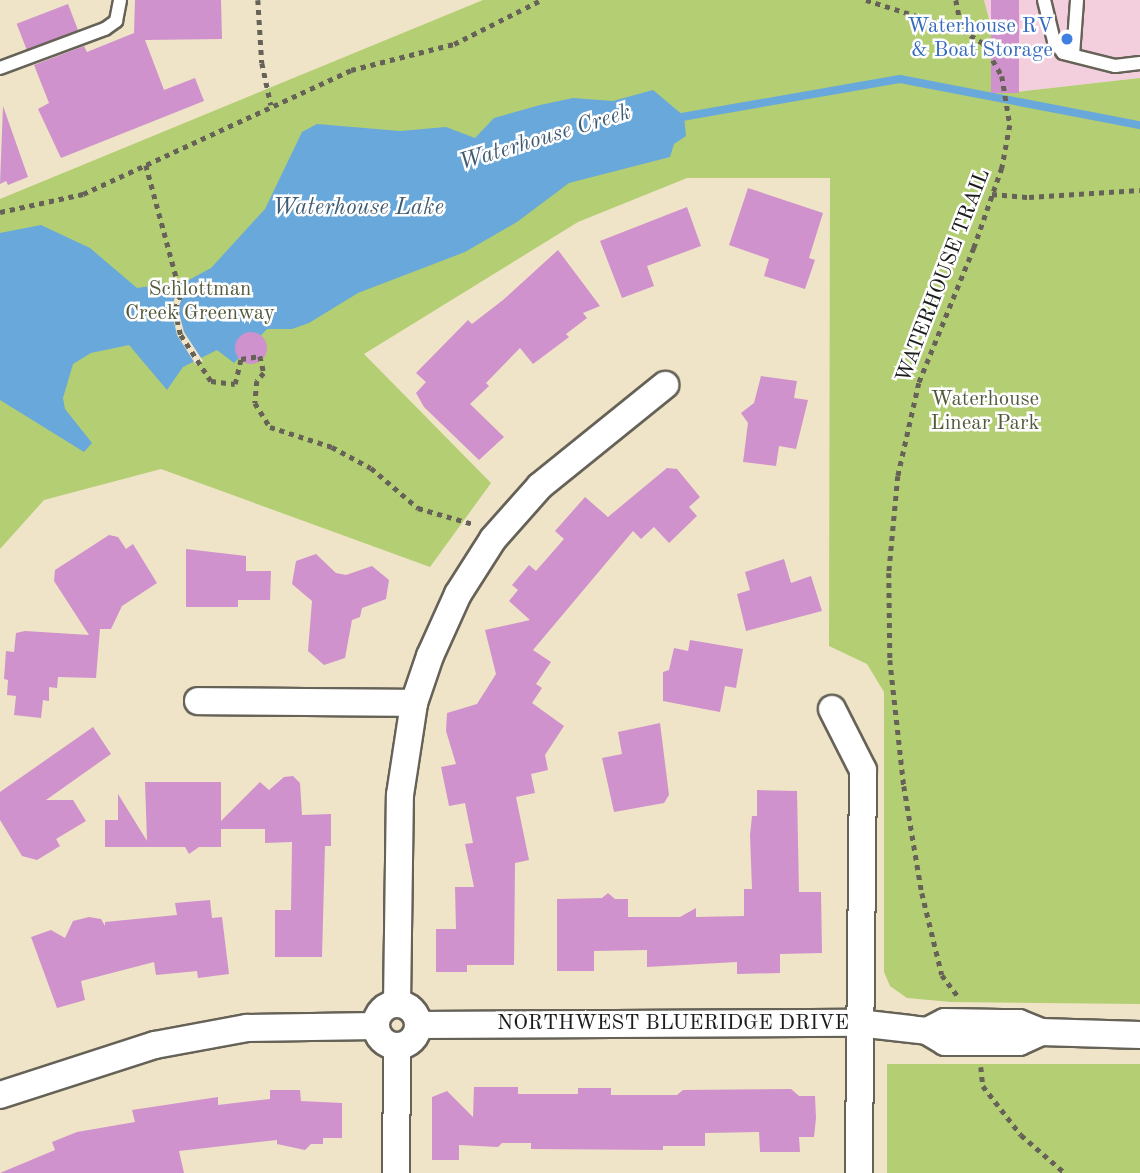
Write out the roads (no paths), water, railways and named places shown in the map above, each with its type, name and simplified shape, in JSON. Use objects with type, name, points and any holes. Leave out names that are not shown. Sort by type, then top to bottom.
[{"type":"street","points":[[397,1004],[400,795],[414,703],[458,594],[493,539],[549,478],[665,385]]},
{"type":"street","points":[[198,701],[414,703]]},
{"type":"street","points":[[832,709],[863,770],[858,1023],[859,1173]]},
{"type":"street","points":[[397,1004],[412,1010],[418,1025],[411,1041],[397,1046],[381,1038],[376,1026],[381,1012],[397,1004]]},
{"type":"street","name":"NORTHWEST BLUERIDGE DRIVE","points":[[418,1025],[858,1023],[927,1031],[945,1042],[1019,1042],[1041,1032],[1140,1035]]},
{"type":"street","points":[[0,1095],[155,1045],[247,1028],[376,1026]]},
{"type":"street","points":[[396,1173],[397,1046]]},
{"type":"lane","points":[[0,68],[105,29],[116,21],[120,0]]},
{"type":"lane","points":[[1044,0],[1054,41],[1063,53],[1115,66],[1140,64]]},
{"type":"lane","points":[[1073,55],[1077,0]]},
{"type":"water","name":"Waterhouse Lake","points":[[653,90],[684,116],[686,136],[674,144],[670,157],[569,183],[517,222],[465,252],[358,293],[309,323],[292,329],[267,329],[234,363],[217,350],[183,367],[167,390],[129,345],[91,353],[73,364],[63,398],[65,409],[92,443],[84,452],[0,400],[0,233],[41,225],[90,248],[137,288],[187,281],[211,268],[265,209],[302,132],[317,124],[400,131],[446,127],[475,138],[494,118],[540,105],[573,98],[613,101]]},
{"type":"waterway","name":"Waterhouse Creek","points":[[676,118],[900,79],[1140,125]]},
{"type":"place","name":"Waterhouse RV & Boat Storage","points":[[1067,39]]},
{"type":"park label","name":"Schlottman Creek Greenway","points":[[200,302]]},
{"type":"park label","name":"Waterhouse Linear Park","points":[[985,412]]}]
